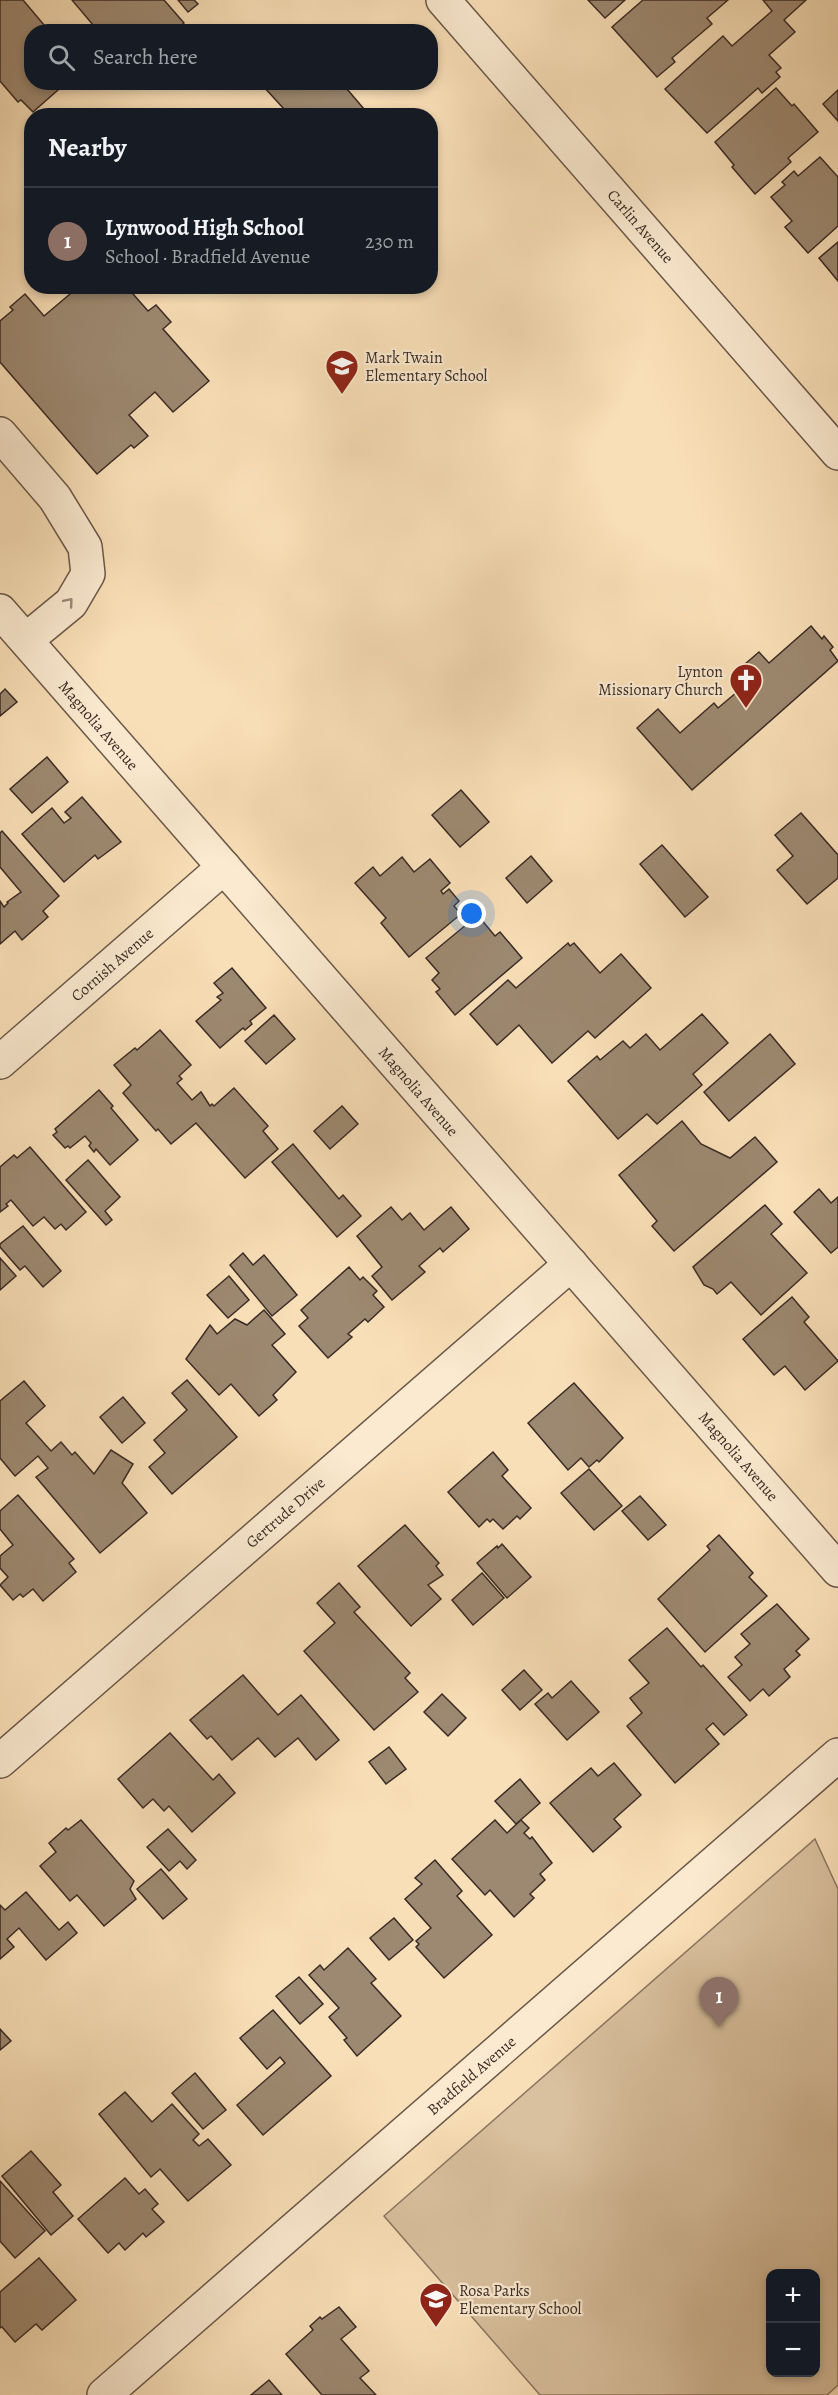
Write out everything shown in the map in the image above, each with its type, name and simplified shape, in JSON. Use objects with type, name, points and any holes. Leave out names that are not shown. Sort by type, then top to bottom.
[{"type":"street","name":"Carlin Avenue","points":[[457,5],[838,453]]},
{"type":"street","points":[[0,434],[55,498],[85,548],[88,574],[71,603],[26,640]]},
{"type":"street","name":"Magnolia Avenue","points":[[0,611],[838,1570]]},
{"type":"street","name":"Cornish Avenue","points":[[0,1062],[224,867]]},
{"type":"street","name":"Gertrude Drive","points":[[0,1761],[571,1264]]},
{"type":"street","name":"Bradfield Avenue","points":[[104,2395],[838,1755]]},
{"type":"shaded area","points":[[815,1839],[838,1889],[838,2385],[827,2395],[540,2395],[384,2216]]},
{"type":"building","points":[[0,0],[23,0],[43,24],[24,24],[24,90],[58,90],[38,108],[29,108],[21,100],[18,102],[0,81]]},
{"type":"building","points":[[72,0],[164,0],[184,23],[183,24],[92,24]]},
{"type":"building","points":[[178,0],[194,0],[198,4],[188,12]]},
{"type":"building","points":[[588,0],[625,0],[605,18]]},
{"type":"building","points":[[643,0],[728,0],[707,18],[712,24],[672,58],[675,62],[657,77],[612,27]]},
{"type":"building","points":[[763,0],[806,0],[784,20],[795,32],[769,55],[781,68],[776,72],[780,77],[762,93],[758,88],[707,133],[665,89],[723,36],[732,46],[772,11]]},
{"type":"building","points":[[776,88],[792,106],[794,104],[818,132],[788,158],[791,162],[755,194],[715,142]]},
{"type":"building","points":[[267,90],[348,90],[363,108],[283,108]]},
{"type":"building","points":[[838,90],[838,121],[823,104]]},
{"type":"building","points":[[820,157],[838,177],[838,226],[808,253],[785,227],[792,221],[771,197],[785,185],[782,182],[794,171],[798,176]]},
{"type":"building","points":[[838,242],[838,281],[819,258]]},
{"type":"building","points":[[25,294],[44,316],[70,294],[133,294],[148,311],[156,305],[171,322],[163,329],[209,381],[173,412],[155,392],[129,415],[148,436],[134,448],[131,445],[97,474],[0,362],[0,321],[13,310],[10,307]]},
{"type":"building","name":"Lynton Missionary Church","points":[[811,626],[822,639],[824,636],[833,647],[830,650],[838,661],[692,790],[637,728],[658,709],[680,733],[714,703],[718,708],[756,676],[745,664],[759,652],[769,663]]},
{"type":"building","points":[[5,689],[17,702],[0,716],[0,694]]},
{"type":"building","points":[[47,757],[68,782],[32,813],[10,789]]},
{"type":"building","points":[[461,790],[489,822],[460,847],[432,815]]},
{"type":"building","points":[[82,797],[121,842],[98,859],[95,855],[64,882],[22,834],[52,808],[64,823],[71,818],[65,812]]},
{"type":"building","points":[[801,813],[838,855],[838,878],[807,904],[777,870],[793,856],[775,835]]},
{"type":"building","points":[[2,831],[59,896],[43,911],[48,917],[22,940],[15,931],[0,944],[0,901],[4,907],[21,892],[0,867],[0,833]]},
{"type":"building","points":[[662,845],[708,897],[685,917],[640,864]]},
{"type":"building","points":[[531,856],[552,881],[527,903],[506,878]]},
{"type":"building","points":[[402,857],[414,872],[430,859],[450,883],[441,891],[443,894],[449,889],[459,901],[454,906],[461,914],[409,957],[381,923],[386,918],[355,883],[373,867],[380,876]]},
{"type":"building","points":[[480,918],[495,936],[500,932],[522,958],[455,1015],[436,992],[440,989],[432,980],[439,973],[426,958],[467,924],[469,927]]},
{"type":"building","points":[[568,943],[570,946],[574,943],[600,973],[621,954],[651,988],[595,1038],[588,1031],[552,1063],[519,1025],[497,1045],[470,1014],[508,980],[516,988]]},
{"type":"building","points":[[232,968],[266,1008],[250,1021],[252,1024],[245,1030],[243,1028],[220,1048],[196,1021],[221,1000],[217,997],[223,993],[214,983]]},
{"type":"building","points":[[702,1014],[728,1043],[693,1074],[702,1085],[657,1124],[647,1114],[618,1139],[568,1081],[597,1056],[600,1060],[623,1041],[630,1048],[646,1034],[660,1050]]},
{"type":"building","points":[[274,1015],[295,1039],[266,1064],[245,1041]]},
{"type":"building","points":[[160,1030],[191,1065],[179,1076],[182,1079],[177,1083],[192,1100],[201,1092],[210,1106],[212,1104],[214,1106],[234,1088],[268,1126],[263,1131],[278,1149],[245,1178],[196,1123],[171,1144],[158,1129],[156,1131],[123,1093],[131,1085],[114,1065],[135,1048],[137,1050]]},
{"type":"building","points":[[770,1034],[795,1064],[729,1121],[704,1092]]},
{"type":"building","points":[[99,1090],[138,1140],[110,1165],[96,1149],[94,1152],[85,1136],[70,1148],[68,1146],[65,1148],[53,1135],[57,1132],[55,1129]]},
{"type":"building","points":[[342,1106],[358,1124],[330,1149],[314,1131]]},
{"type":"building","points":[[682,1121],[701,1144],[730,1158],[755,1137],[777,1162],[674,1251],[652,1226],[657,1221],[619,1175]]},
{"type":"building","points":[[293,1144],[339,1199],[343,1195],[361,1216],[337,1237],[272,1162]]},
{"type":"building","points":[[30,1147],[86,1212],[66,1230],[61,1224],[55,1229],[44,1217],[33,1226],[11,1200],[6,1204],[8,1206],[0,1212],[0,1167],[14,1155],[17,1158]]},
{"type":"building","points":[[88,1160],[120,1197],[105,1211],[112,1220],[106,1225],[66,1180]]},
{"type":"building","points":[[819,1189],[831,1203],[838,1197],[838,1247],[831,1253],[794,1212]]},
{"type":"building","points":[[765,1205],[782,1224],[771,1234],[807,1273],[761,1315],[731,1282],[717,1294],[713,1289],[704,1285],[693,1267]]},
{"type":"building","points":[[391,1207],[402,1220],[410,1213],[424,1230],[451,1207],[469,1229],[443,1252],[440,1248],[419,1266],[425,1272],[392,1300],[372,1276],[382,1267],[357,1236]]},
{"type":"building","points":[[23,1226],[61,1271],[43,1287],[25,1266],[20,1270],[0,1247],[0,1244]]},
{"type":"building","points":[[243,1253],[253,1265],[264,1255],[297,1295],[272,1316],[230,1265]]},
{"type":"building","points":[[0,1258],[16,1276],[0,1290]]},
{"type":"building","points":[[349,1267],[360,1280],[363,1277],[377,1291],[373,1295],[384,1307],[368,1322],[365,1319],[348,1334],[352,1337],[328,1358],[299,1326],[308,1318],[301,1310]]},
{"type":"building","points":[[229,1276],[249,1300],[228,1318],[207,1295]]},
{"type":"building","points":[[792,1297],[809,1317],[804,1322],[838,1361],[805,1390],[785,1366],[774,1375],[743,1339]]},
{"type":"building","points":[[264,1310],[285,1334],[272,1345],[296,1372],[273,1395],[277,1400],[259,1416],[231,1384],[219,1395],[186,1359],[210,1325],[217,1334],[235,1319],[247,1325]]},
{"type":"building","points":[[187,1380],[237,1437],[172,1494],[149,1467],[165,1453],[154,1440],[187,1410],[172,1393]]},
{"type":"building","points":[[24,1381],[45,1406],[26,1423],[51,1451],[61,1442],[72,1455],[75,1452],[94,1474],[111,1450],[133,1464],[122,1483],[147,1513],[100,1553],[36,1477],[48,1468],[38,1456],[15,1476],[0,1458],[0,1401]]},
{"type":"building","points":[[574,1383],[623,1438],[599,1462],[597,1460],[589,1467],[581,1458],[568,1470],[528,1423]]},
{"type":"building","points":[[123,1397],[145,1423],[122,1443],[100,1417]]},
{"type":"building","points":[[493,1452],[508,1470],[502,1476],[531,1508],[520,1519],[517,1516],[503,1529],[493,1519],[490,1522],[487,1519],[479,1527],[448,1492]]},
{"type":"building","points":[[589,1469],[622,1506],[594,1530],[561,1493]]},
{"type":"building","points":[[18,1495],[74,1559],[69,1563],[76,1572],[43,1601],[33,1589],[23,1597],[20,1594],[13,1600],[0,1585],[8,1577],[0,1568],[0,1556],[13,1545],[0,1529],[0,1511]]},
{"type":"building","points":[[640,1496],[666,1525],[648,1540],[622,1511]]},
{"type":"building","points":[[405,1525],[439,1563],[436,1566],[443,1575],[428,1585],[441,1599],[411,1626],[358,1566]]},
{"type":"building","points":[[719,1535],[753,1573],[749,1577],[767,1596],[705,1652],[658,1599],[710,1550],[707,1546]]},
{"type":"building","points":[[502,1544],[531,1577],[507,1598],[477,1563]]},
{"type":"building","points":[[482,1573],[504,1598],[473,1625],[452,1600]]},
{"type":"building","points":[[339,1583],[360,1607],[354,1612],[410,1673],[405,1678],[418,1692],[374,1730],[304,1651],[335,1623],[317,1603]]},
{"type":"building","points":[[777,1604],[809,1639],[796,1651],[800,1655],[784,1669],[790,1677],[769,1696],[763,1689],[750,1701],[728,1677],[742,1665],[735,1657],[750,1644],[741,1634]]},
{"type":"building","points":[[667,1628],[747,1715],[724,1735],[713,1723],[706,1729],[719,1744],[675,1783],[627,1726],[642,1713],[630,1698],[649,1683],[629,1660]]},
{"type":"building","points":[[524,1670],[542,1690],[520,1710],[502,1690]]},
{"type":"building","points":[[243,1675],[278,1715],[301,1695],[339,1740],[316,1760],[298,1738],[275,1757],[258,1738],[232,1760],[211,1736],[207,1739],[190,1720]]},
{"type":"building","points":[[571,1681],[599,1712],[567,1740],[535,1704],[548,1693],[552,1698]]},
{"type":"building","points":[[442,1694],[466,1718],[448,1736],[424,1712]]},
{"type":"building","points":[[170,1733],[213,1780],[219,1774],[235,1793],[192,1832],[169,1806],[164,1811],[153,1799],[143,1808],[118,1779]]},
{"type":"building","points":[[389,1747],[406,1769],[386,1784],[369,1762]]},
{"type":"building","points":[[614,1763],[641,1795],[614,1819],[621,1827],[593,1852],[550,1803],[591,1768],[598,1776]]},
{"type":"building","points":[[520,1779],[540,1803],[516,1824],[495,1801]]},
{"type":"building","points":[[81,1820],[134,1881],[130,1889],[136,1899],[104,1926],[77,1895],[70,1901],[40,1866],[56,1852],[49,1843],[66,1828],[68,1830]]},
{"type":"building","points":[[495,1820],[507,1833],[521,1820],[529,1828],[524,1833],[530,1839],[532,1837],[552,1863],[540,1874],[545,1880],[530,1894],[534,1898],[514,1917],[490,1890],[485,1895],[452,1859]]},
{"type":"building","points":[[168,1829],[196,1860],[187,1869],[180,1861],[169,1871],[147,1847]]},
{"type":"building","points":[[435,1860],[462,1891],[457,1896],[492,1935],[444,1978],[416,1947],[419,1944],[416,1941],[431,1928],[405,1899],[422,1884],[415,1878]]},
{"type":"building","points":[[161,1869],[187,1899],[163,1919],[137,1889]]},
{"type":"building","points":[[26,1892],[59,1930],[68,1922],[77,1933],[46,1960],[19,1928],[7,1939],[14,1947],[0,1959],[0,1905],[5,1910]]},
{"type":"building","points":[[394,1918],[413,1940],[389,1960],[370,1938]]},
{"type":"building","points":[[348,1948],[376,1979],[371,1983],[401,2016],[357,2056],[344,2040],[347,2038],[329,2017],[339,2008],[309,1975],[320,1965],[324,1970]]},
{"type":"building","points":[[299,1977],[323,2004],[300,2024],[276,1996]]},
{"type":"building","points":[[273,2010],[331,2076],[263,2135],[237,2105],[285,2063],[280,2057],[267,2069],[240,2038]]},
{"type":"building","points":[[0,2029],[11,2041],[0,2050]]},
{"type":"building","points":[[195,2073],[226,2110],[203,2129],[172,2093]]},
{"type":"building","points":[[125,2092],[152,2122],[172,2104],[199,2134],[193,2140],[199,2146],[208,2139],[231,2165],[188,2201],[160,2169],[151,2177],[99,2114]]},
{"type":"building","points":[[31,2151],[61,2185],[53,2192],[73,2216],[51,2235],[2,2176]]},
{"type":"building","points":[[125,2178],[139,2194],[145,2189],[158,2204],[152,2209],[164,2222],[146,2237],[143,2233],[125,2250],[119,2243],[108,2253],[78,2219]]},
{"type":"building","points":[[0,2181],[45,2231],[15,2258],[0,2241]]},
{"type":"building","points":[[39,2258],[76,2300],[42,2330],[36,2324],[15,2342],[2,2327],[0,2328],[0,2292]]},
{"type":"building","points":[[339,2307],[356,2327],[341,2339],[369,2371],[360,2378],[376,2395],[322,2395],[286,2354],[313,2330],[310,2326],[320,2317],[322,2319]]},
{"type":"building","points":[[269,2380],[282,2395],[251,2395]]},
{"type":"place","name":"Mark Twain Elementary School","points":[[342,395]]},
{"type":"place","name":"Lynton Missionary Church","points":[[746,709]]},
{"type":"place","name":"Lynwood High School","points":[[719,2027]]},
{"type":"place","name":"Rosa Parks Elementary School","points":[[436,2328]]}]
